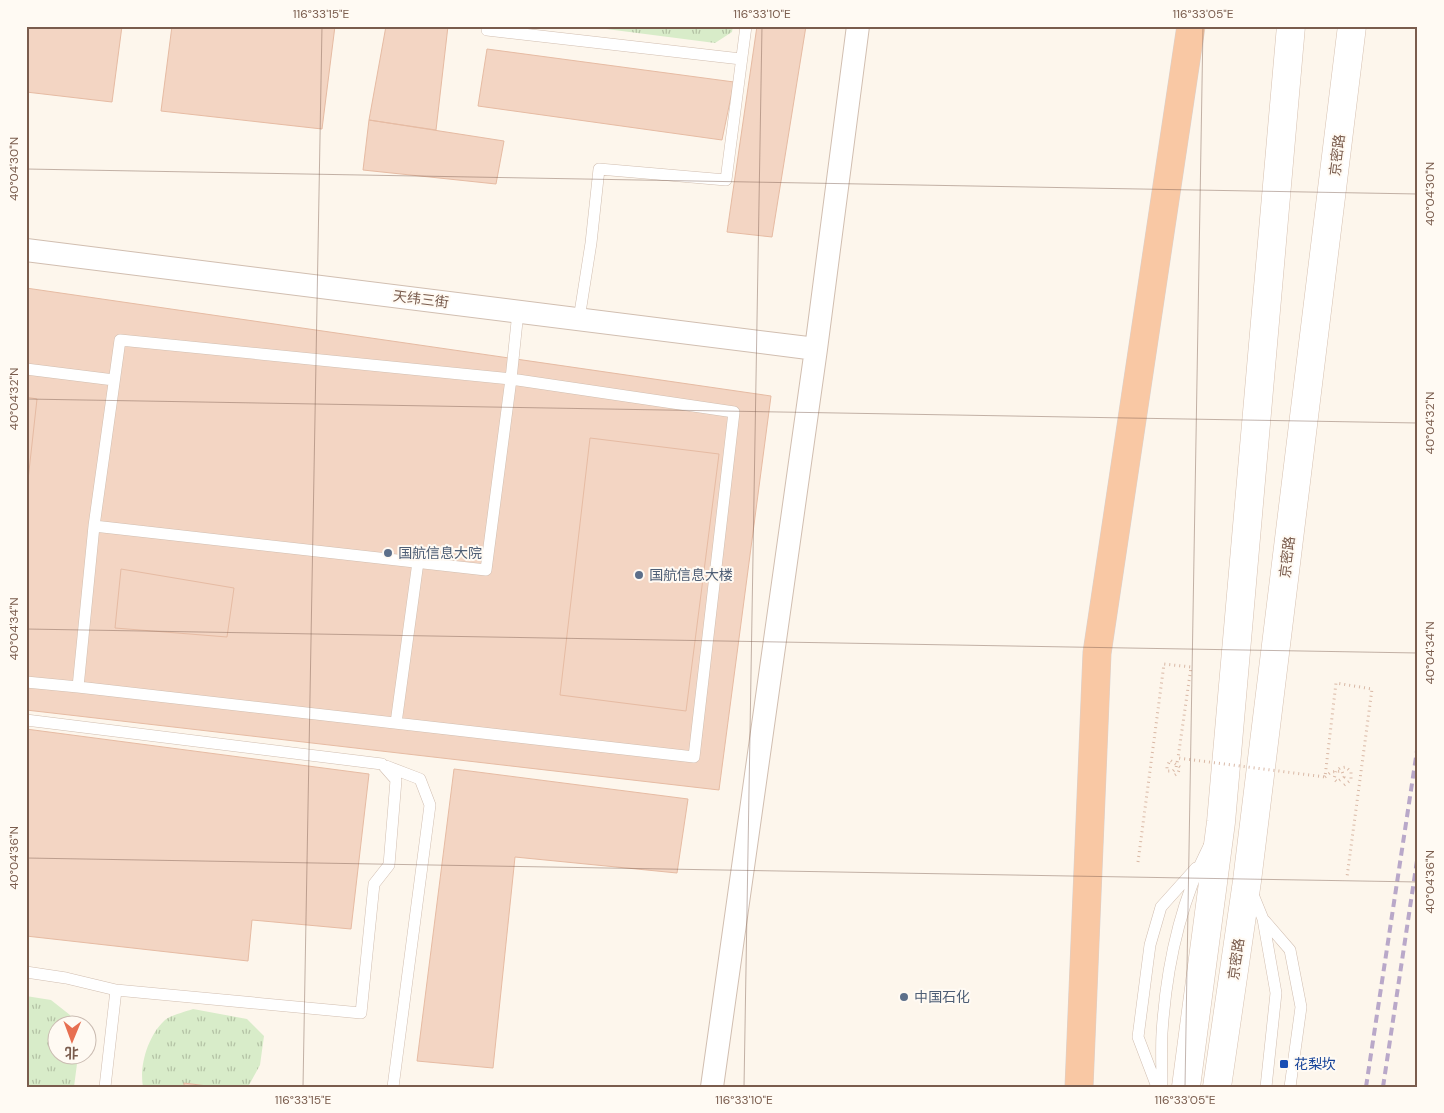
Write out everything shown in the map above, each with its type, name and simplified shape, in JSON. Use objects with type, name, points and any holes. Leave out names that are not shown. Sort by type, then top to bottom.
[{"type":"highway","points":[[1079,1087],[1097,653],[1191,26]]},
{"type":"main road","points":[[1186,1087],[1221,822],[1291,26]]},
{"type":"main road","name":"京密路","points":[[1218,1087],[1247,881],[1352,26]]},
{"type":"street","points":[[712,1087],[816,349],[858,26]]},
{"type":"street","name":"天纬三街","points":[[26,250],[816,349]]},
{"type":"lane","points":[[487,26],[487,30],[741,59]]},
{"type":"lane","points":[[578,319],[591,242],[599,169],[726,180],[746,26]]},
{"type":"lane","points":[[94,526],[486,570],[518,312]]},
{"type":"lane","points":[[26,682],[694,757],[734,412],[511,379],[120,340],[94,526],[78,687]]},
{"type":"lane","points":[[26,369],[114,380]]},
{"type":"lane","points":[[396,723],[418,562]]},
{"type":"lane","points":[[26,720],[382,764],[420,779],[430,805],[393,1087]]},
{"type":"lane","points":[[26,972],[66,978],[116,990],[361,1013],[374,884],[389,865],[396,780],[382,764]]},
{"type":"lane","points":[[1162,1087],[1162,1033],[1176,935],[1200,863],[1221,822]]},
{"type":"lane","points":[[1157,1087],[1138,1037],[1150,945],[1162,907],[1200,863]]},
{"type":"lane","points":[[1247,881],[1262,919],[1276,993],[1266,1087]]},
{"type":"lane","points":[[1262,919],[1290,950],[1301,1007],[1290,1087]]},
{"type":"lane","points":[[105,1087],[116,990]]},
{"type":"path","points":[[1138,862],[1164,664],[1191,668],[1178,758],[1177,763],[1176,768],[1173,771],[1167,771],[1167,767],[1170,760],[1177,764],[1180,767],[1175,775]]},
{"type":"path","points":[[1325,777],[1336,683],[1372,689],[1347,877]]},
{"type":"path","points":[[1178,758],[1325,777],[1331,772],[1337,772],[1342,771],[1344,777],[1337,782],[1334,779],[1336,771],[1346,767],[1352,772],[1351,780],[1343,786]]},
{"type":"green space","points":[[583,26],[733,26],[732,32],[715,43]]},
{"type":"green space","points":[[26,996],[51,1000],[70,1015],[48,1016],[48,1066],[77,1066],[74,1087],[26,1087]]},
{"type":"green space","points":[[193,1009],[247,1019],[264,1036],[260,1065],[248,1087],[215,1087],[185,1083],[184,1087],[143,1087],[142,1070],[146,1052],[158,1027],[174,1015]]},
{"type":"building","points":[[26,26],[122,26],[112,102],[26,92]]},
{"type":"building","points":[[172,26],[335,26],[322,129],[161,111]]},
{"type":"building","points":[[386,26],[448,26],[436,130],[369,120]]},
{"type":"building","points":[[757,26],[806,26],[772,237],[727,232]]},
{"type":"building","points":[[487,49],[734,82],[722,140],[478,106]]},
{"type":"building","points":[[369,120],[504,141],[496,184],[363,170]]},
{"type":"building","name":"国航信息大院","points":[[26,288],[771,396],[719,790],[26,710]]},
{"type":"building","points":[[26,397],[37,399],[26,498]]},
{"type":"building","name":"国航信息大楼","points":[[590,438],[719,454],[686,711],[560,695]]},
{"type":"building","points":[[121,569],[234,588],[227,637],[115,628]]},
{"type":"building","points":[[26,729],[369,774],[351,929],[252,920],[248,961],[26,936]]},
{"type":"building","points":[[454,769],[688,799],[677,873],[515,857],[493,1068],[417,1061]]},
{"type":"building","points":[[184,1083],[215,1087],[184,1087]]},
{"type":"railway","points":[[1366,1087],[1418,744]]},
{"type":"railway","points":[[1383,1087],[1418,854]]},
{"type":"place","name":"国航信息大院","points":[[388,553]]},
{"type":"place","name":"国航信息大楼","points":[[639,575]]},
{"type":"place","name":"中国石化","points":[[904,997]]},
{"type":"place","name":"花梨坎","points":[[1284,1064]]}]
